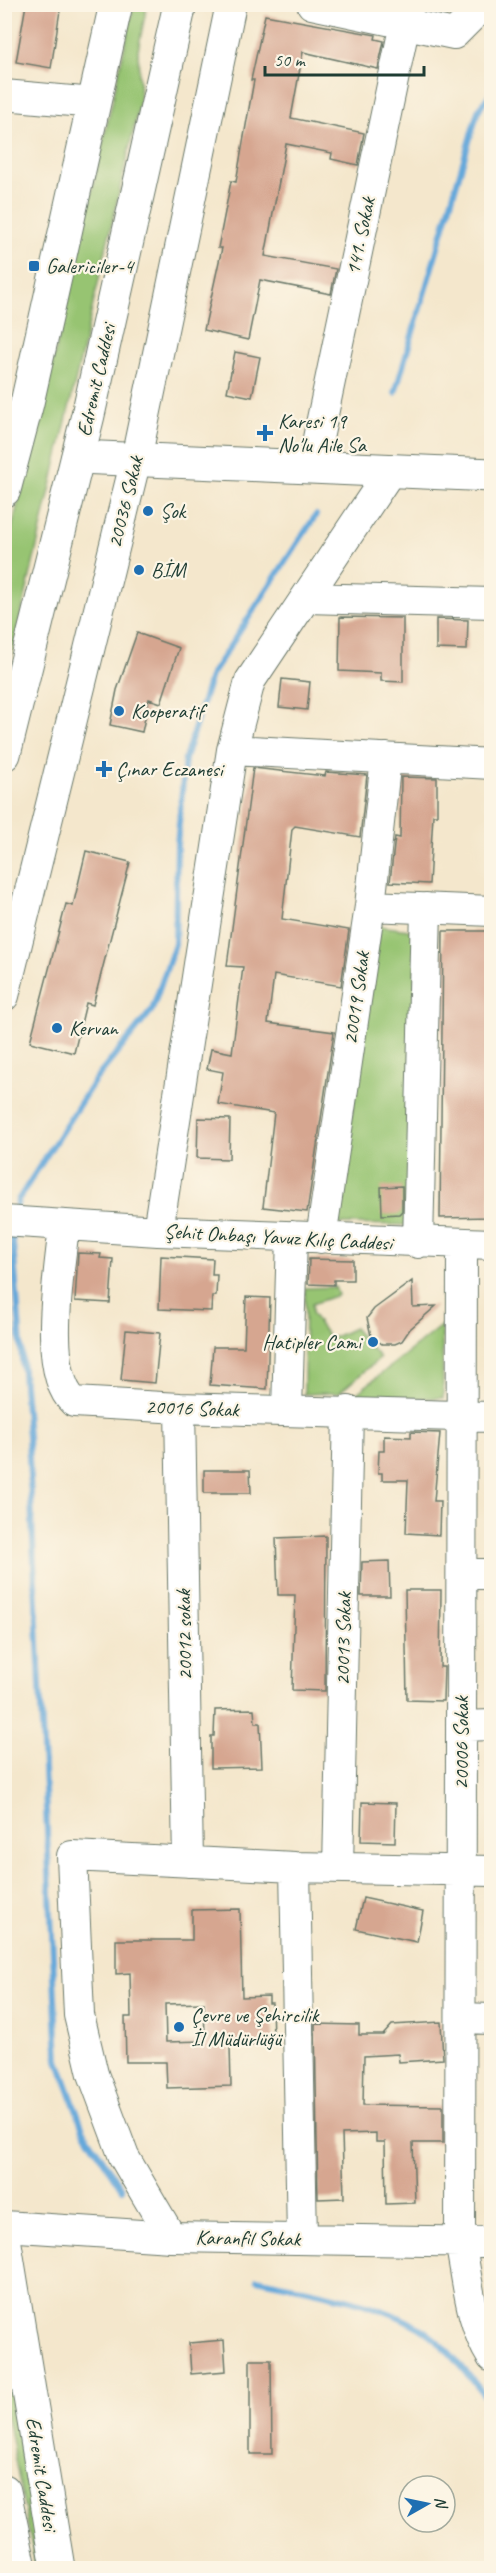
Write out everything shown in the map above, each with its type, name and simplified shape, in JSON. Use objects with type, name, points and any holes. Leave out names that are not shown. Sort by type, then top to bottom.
[{"type":"main road","points":[[4,490],[27,403],[116,4]]},
{"type":"main road","points":[[149,143],[148,94],[160,4]]},
{"type":"main road","name":"Edremit Caddesi","points":[[4,754],[78,457],[180,4]]},
{"type":"main road","points":[[78,457],[492,475]]},
{"type":"main road","name":"Edremit Caddesi","points":[[4,2238],[58,2568]]},
{"type":"main road","points":[[4,2331],[34,2424]]},
{"type":"main road","name":"Edremit Caddesi","points":[[4,2491],[20,2568]]},
{"type":"street","name":"20036 Sokak","points":[[4,996],[136,459],[231,4]]},
{"type":"street","points":[[312,4],[406,15],[454,34],[484,4]]},
{"type":"street","name":"141. Sokak","points":[[312,467],[406,15]]},
{"type":"street","points":[[4,95],[94,103]]},
{"type":"street","points":[[158,1231],[232,750],[250,681],[391,470]]},
{"type":"street","points":[[306,598],[492,603]]},
{"type":"street","points":[[232,750],[492,764]]},
{"type":"street","name":"20019 Sokak","points":[[286,1410],[306,1237],[370,906],[386,758]]},
{"type":"street","points":[[370,906],[492,911]]},
{"type":"street","points":[[418,1243],[426,908]]},
{"type":"street","name":"Şehit Onbaşı Yavuz Kılıç Caddesi","points":[[4,1221],[158,1231],[477,1244]]},
{"type":"street","name":"20016 Sokak","points":[[64,1226],[55,1311],[58,1368],[66,1394],[74,1402],[180,1408],[462,1414],[492,1417]]},
{"type":"street","name":"20006 Sokak","points":[[477,1244],[462,1414],[460,2241],[475,2322],[482,2341],[492,2357]]},
{"type":"street","name":"20012 sokak","points":[[180,1408],[188,1862]]},
{"type":"street","name":"20013 Sokak","points":[[338,1868],[348,1411]]},
{"type":"street","points":[[462,1574],[492,1574]]},
{"type":"street","points":[[461,1726],[492,1725]]},
{"type":"street","points":[[171,2237],[124,2157],[93,2074],[79,2015],[72,1856],[296,1867],[492,1871]]},
{"type":"street","points":[[296,1867],[302,2239]]},
{"type":"street","points":[[461,2018],[492,2019]]},
{"type":"street","name":"Karanfil Sokak","points":[[4,2226],[171,2237],[492,2242]]},
{"type":"green space","points":[[134,5],[147,5],[138,50],[140,102],[5,684],[5,556],[64,316]]},
{"type":"green space","points":[[379,926],[416,931],[410,1225],[336,1224]]},
{"type":"green space","points":[[335,1287],[338,1295],[312,1304],[312,1314],[330,1339],[354,1328],[380,1358],[339,1393],[304,1394],[305,1288]]},
{"type":"green space","points":[[442,1325],[443,1398],[351,1398]]},
{"type":"green space","points":[[4,2377],[9,2384],[44,2568],[36,2568],[5,2408]]},
{"type":"building","points":[[26,4],[61,4],[51,68],[16,62]]},
{"type":"building","points":[[265,15],[376,35],[375,39],[384,41],[378,69],[303,52],[291,118],[364,133],[358,165],[331,159],[332,153],[286,144],[265,256],[336,269],[331,294],[260,280],[248,340],[204,330],[222,248],[218,248],[231,181],[236,182],[254,80],[251,80]]},
{"type":"building","points":[[235,352],[260,357],[252,397],[227,392]]},
{"type":"building","points":[[340,617],[403,618],[403,682],[381,681],[381,673],[339,671]]},
{"type":"building","points":[[436,619],[468,620],[467,650],[436,649]]},
{"type":"building","points":[[137,633],[179,648],[161,703],[149,699],[142,732],[110,725],[117,690]]},
{"type":"building","points":[[282,679],[310,682],[307,710],[279,707]]},
{"type":"building","points":[[253,768],[325,776],[326,772],[367,775],[360,837],[295,826],[292,829],[282,919],[349,930],[341,986],[274,975],[268,1023],[334,1032],[307,1212],[263,1207],[274,1113],[218,1104],[223,1072],[207,1069],[211,1049],[232,1053],[243,967],[227,966]]},
{"type":"building","points":[[401,777],[437,778],[437,815],[433,815],[429,884],[390,882],[395,837],[400,838]]},
{"type":"building","points":[[86,851],[130,862],[93,1005],[86,1003],[74,1053],[30,1042],[66,904],[73,906]]},
{"type":"building","points":[[443,931],[490,931],[490,1217],[440,1218]]},
{"type":"building","points":[[198,1118],[230,1119],[229,1159],[197,1158]]},
{"type":"building","points":[[402,1186],[402,1211],[399,1214],[382,1215],[381,1187]]},
{"type":"building","points":[[78,1253],[101,1254],[100,1258],[113,1259],[110,1303],[75,1301]]},
{"type":"building","points":[[161,1256],[213,1259],[212,1275],[217,1275],[216,1296],[212,1296],[211,1311],[159,1309]]},
{"type":"building","points":[[309,1259],[353,1260],[353,1280],[334,1280],[334,1285],[308,1284]]},
{"type":"building","points":[[412,1281],[413,1307],[436,1306],[410,1329],[402,1341],[395,1344],[382,1344],[371,1336],[367,1318],[374,1309]]},
{"type":"building","points":[[246,1297],[270,1298],[267,1389],[210,1385],[213,1347],[244,1347]]},
{"type":"building","points":[[126,1330],[160,1333],[155,1383],[121,1380]]},
{"type":"building","points":[[411,1432],[440,1433],[434,1501],[440,1501],[439,1535],[406,1533],[408,1480],[382,1480],[382,1473],[378,1473],[379,1451],[384,1451],[384,1436],[411,1437]]},
{"type":"building","points":[[204,1470],[250,1470],[251,1493],[204,1493]]},
{"type":"building","points":[[326,1536],[325,1691],[292,1690],[295,1595],[278,1595],[276,1538]]},
{"type":"building","points":[[389,1561],[390,1596],[361,1596],[362,1562]]},
{"type":"building","points":[[405,1590],[441,1590],[440,1667],[444,1667],[443,1701],[407,1700]]},
{"type":"building","points":[[254,1709],[255,1723],[260,1723],[262,1767],[211,1768],[211,1736],[214,1736],[215,1710]]},
{"type":"building","points":[[362,1802],[396,1803],[395,1842],[361,1841]]},
{"type":"building","points":[[363,1898],[423,1911],[417,1942],[356,1929]]},
{"type":"building","points":[[240,1909],[242,1997],[269,1996],[269,2003],[272,2003],[273,2039],[269,2039],[269,2045],[230,2046],[231,2086],[167,2088],[166,2062],[126,2062],[125,2017],[131,2017],[130,1973],[116,1974],[116,1940],[192,1940],[192,1910]],"holes":[[[204,2003],[205,2041],[166,2042],[165,2004]]]},
{"type":"building","points":[[441,2022],[443,2059],[399,2062],[398,2054],[364,2056],[363,2105],[443,2106],[443,2143],[413,2143],[415,2203],[386,2204],[385,2142],[376,2142],[376,2133],[342,2134],[344,2198],[318,2199],[315,2024],[359,2025],[359,2035],[383,2035],[392,2025]]},
{"type":"building","points":[[224,2340],[226,2371],[191,2374],[189,2343]]},
{"type":"building","points":[[250,2360],[271,2360],[272,2454],[250,2454]]},
{"type":"waterway","points":[[395,393],[478,111],[492,91]]},
{"type":"waterway","points":[[15,1215],[18,1200],[95,1080],[152,1010],[175,944],[177,845],[185,759],[211,675],[316,515]]},
{"type":"waterway","points":[[12,1231],[28,1436],[58,2060],[83,2129],[122,2189]]},
{"type":"waterway","points":[[257,2279],[362,2303],[402,2318],[431,2335],[441,2344],[492,2405]]},
{"type":"place","name":"Galericiler-4","points":[[34,266]]},
{"type":"place","name":"Karesi 19 No'lu Aile Sa","points":[[265,433]]},
{"type":"place","name":"Şok","points":[[148,511]]},
{"type":"place","name":"BİM","points":[[139,570]]},
{"type":"place","name":"Kooperatif","points":[[119,711]]},
{"type":"place","name":"Çınar Eczanesi","points":[[104,769]]},
{"type":"place","name":"Kervan","points":[[57,1028]]},
{"type":"place","name":"Hatipler Cami","points":[[373,1342]]},
{"type":"place","name":"Çevre ve Şehircilik İl Müdürlüğü","points":[[179,2027]]}]
